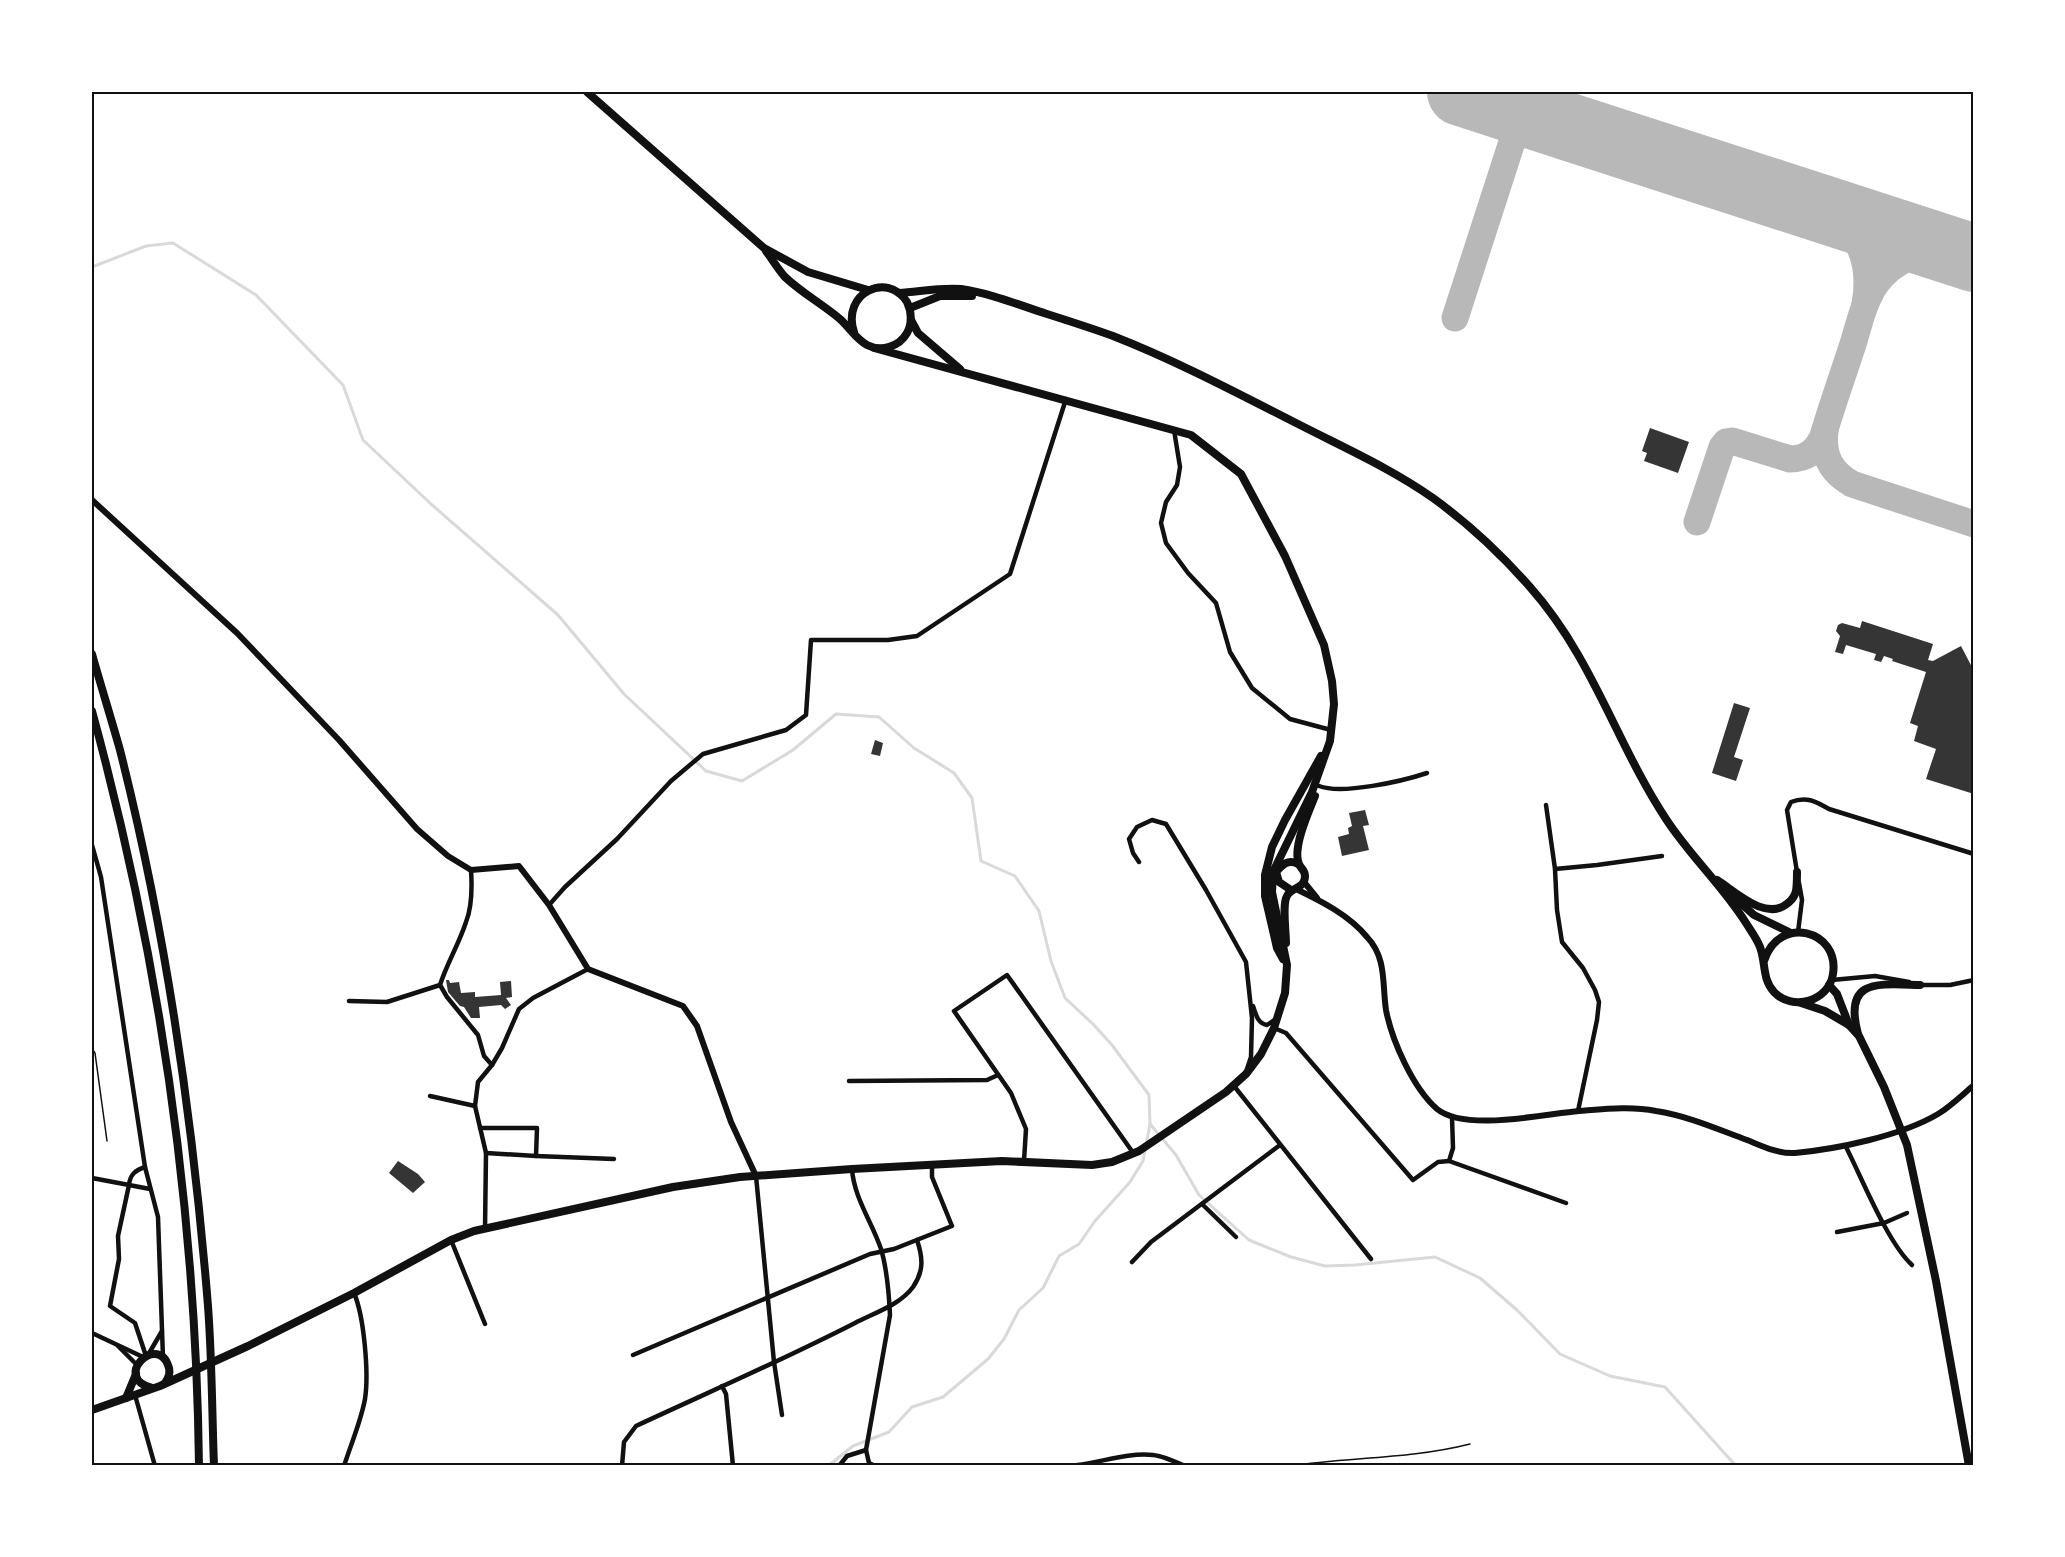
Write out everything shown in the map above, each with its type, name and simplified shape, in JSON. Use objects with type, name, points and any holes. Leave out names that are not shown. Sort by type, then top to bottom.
[{"type":"highway","points":[[587,92],[764,248],[808,272],[868,290]]},
{"type":"highway","points":[[764,248],[784,276],[854,332],[866,345],[1191,435],[1241,474],[1285,556],[1324,645],[1332,681],[1334,704],[1330,741],[1319,786],[1301,834],[1298,864]]},
{"type":"highway","points":[[854,332],[851,313],[860,296],[868,290],[879,288],[898,293],[910,308],[909,331],[894,345],[874,348]]},
{"type":"highway","points":[[898,293],[958,289],[998,297],[1113,336],[1199,375],[1392,472],[1433,498],[1482,538],[1532,589],[1559,623],[1583,661],[1666,820],[1743,917],[1759,944],[1764,961],[1764,972],[1772,990],[1789,1001],[1825,1011],[1849,1025],[1859,1036]]},
{"type":"highway","points":[[910,308],[940,297],[998,297]]},
{"type":"highway","points":[[911,320],[918,333],[964,372]]},
{"type":"highway","points":[[92,654],[120,750],[151,892],[172,1010],[190,1131],[208,1308],[214,1466]]},
{"type":"highway","points":[[92,711],[129,859],[171,1096],[187,1234],[198,1379],[199,1466]]},
{"type":"highway","points":[[1287,965],[1277,948],[1272,929],[1265,896],[1265,875],[1272,847],[1285,820],[1330,741]]},
{"type":"highway","points":[[1272,929],[1274,917],[1269,881],[1312,792],[1330,741]]},
{"type":"highway","points":[[1293,890],[1279,882],[1272,862],[1296,803]]},
{"type":"highway","points":[[92,1410],[165,1383],[287,1328],[451,1240],[485,1229],[673,1187],[756,1176],[1023,1161],[1092,1165],[1112,1162],[1137,1152],[1234,1086],[1261,1054],[1274,1028],[1285,993],[1287,965],[1286,898],[1304,882],[1305,873],[1298,864],[1289,861],[1274,872],[1272,892],[1287,965]]},
{"type":"highway","points":[[1711,876],[1757,906],[1769,910],[1778,909],[1792,899],[1796,891],[1797,872]]},
{"type":"highway","points":[[1711,876],[1754,915],[1794,933],[1816,937],[1824,943],[1833,961],[1830,983],[1816,998],[1799,1002]]},
{"type":"highway","points":[[1764,961],[1773,943],[1781,937],[1794,933]]},
{"type":"highway","points":[[1830,983],[1837,994],[1849,1025]]},
{"type":"highway","points":[[1920,985],[1873,986],[1862,991],[1853,1009],[1859,1036],[1884,1087],[1909,1154],[1936,1281],[1970,1466]]},
{"type":"highway","points":[[126,1398],[133,1385],[137,1365],[146,1356],[163,1358],[167,1362],[169,1374],[165,1383]]},
{"type":"highway","points":[[136,1374],[140,1382],[152,1388]]},
{"type":"highway","points":[[169,1374],[185,1374]]},
{"type":"street","points":[[549,905],[617,839],[671,781],[703,754],[786,730],[806,715],[811,640],[888,640],[918,636],[1010,573],[1066,399]]},
{"type":"street","points":[[1174,430],[1180,467],[1178,485],[1167,502],[1161,523],[1166,543],[1188,573],[1216,603],[1230,652],[1252,688],[1290,719],[1332,730]]},
{"type":"street","points":[[92,500],[237,633],[339,740],[417,829],[448,856],[471,870],[519,866],[549,905],[588,969],[683,1006],[697,1026],[731,1122],[756,1176],[774,1362],[782,1415]]},
{"type":"street","points":[[1319,786],[1327,789],[1345,789],[1411,778],[1427,773]]},
{"type":"street","points":[[1794,933],[1803,900],[1787,810],[1791,802],[1801,798],[1813,800],[1828,809],[1974,854]]},
{"type":"street","points":[[1546,805],[1562,942],[1583,968],[1599,1002],[1578,1111]]},
{"type":"street","points":[[1139,862],[1133,854],[1129,839],[1137,826],[1152,820],[1166,824],[1246,962],[1252,1039],[1251,1057],[1246,1074]]},
{"type":"street","points":[[92,846],[101,877],[145,1167],[158,1217],[163,1358]]},
{"type":"street","points":[[1555,868],[1662,856]]},
{"type":"street","points":[[471,870],[468,920],[440,985],[478,1035],[484,1056],[492,1065]]},
{"type":"street","points":[[1304,882],[1320,901],[1368,937],[1383,966],[1386,1006],[1394,1037],[1411,1074],[1426,1098],[1439,1111],[1452,1117],[1487,1121],[1629,1108],[1686,1118],[1772,1150],[1790,1153],[1818,1151],[1916,1125],[1939,1113],[1974,1085]]},
{"type":"street","points":[[1293,890],[1320,901]]},
{"type":"street","points":[[485,1229],[486,1153],[475,1106],[478,1082],[492,1065],[519,1010],[533,998],[588,969]]},
{"type":"street","points":[[1023,1161],[1026,1129],[1011,1093],[954,1011],[1007,975],[1137,1152]]},
{"type":"street","points":[[1830,983],[1875,976],[1920,985],[1950,985],[1974,980]]},
{"type":"street","points":[[349,1001],[387,1002],[440,985]]},
{"type":"street","points":[[1250,994],[1258,1021],[1267,1025],[1278,1016]]},
{"type":"street","points":[[1274,1028],[1286,1033],[1413,1180],[1438,1162],[1449,1161],[1566,1203]]},
{"type":"street","points":[[849,1081],[987,1080],[998,1075]]},
{"type":"street","points":[[1234,1086],[1371,1260]]},
{"type":"street","points":[[430,1096],[475,1106]]},
{"type":"street","points":[[1449,1161],[1453,1148],[1452,1117]]},
{"type":"street","points":[[480,1128],[537,1128],[536,1156]]},
{"type":"street","points":[[1132,1262],[1151,1242],[1280,1144]]},
{"type":"street","points":[[1845,1145],[1884,1223],[1904,1258],[1912,1265]]},
{"type":"street","points":[[486,1153],[614,1159]]},
{"type":"street","points":[[633,1355],[870,1254],[917,1240],[952,1226],[932,1177],[932,1166]]},
{"type":"street","points":[[145,1167],[136,1171],[130,1179],[118,1236],[119,1259],[110,1306],[135,1323],[146,1356]]},
{"type":"street","points":[[852,1169],[853,1184],[881,1251],[890,1315],[866,1450],[869,1463],[875,1466]]},
{"type":"street","points":[[92,1178],[150,1189]]},
{"type":"street","points":[[1202,1204],[1236,1238]]},
{"type":"street","points":[[1837,1232],[1884,1223],[1907,1213]]},
{"type":"street","points":[[451,1240],[485,1324]]},
{"type":"street","points":[[622,1466],[624,1442],[636,1426],[774,1362],[889,1305],[911,1289],[919,1277],[923,1260],[917,1240]]},
{"type":"street","points":[[344,1466],[366,1397],[365,1348],[359,1304],[354,1293]]},
{"type":"street","points":[[146,1356],[163,1329]]},
{"type":"street","points":[[92,1333],[146,1356]]},
{"type":"street","points":[[116,1344],[137,1365]]},
{"type":"street","points":[[722,1386],[726,1394],[732,1466]]},
{"type":"street","points":[[135,1395],[155,1466]]},
{"type":"street","points":[[839,1466],[847,1456],[866,1450]]},
{"type":"street","points":[[1067,1466],[1153,1455],[1185,1466]]},
{"type":"street","points":[[1010,1466],[1017,1466]]},
{"type":"path","points":[[92,1049],[95,1053],[107,1141]]},
{"type":"path","points":[[1290,1466],[1349,1458],[1442,1451],[1470,1444]]},
{"type":"building","points":[[1650,428],[1689,442],[1678,473],[1644,461],[1647,453],[1642,451]]},
{"type":"building","points":[[1862,621],[1933,644],[1928,660],[1933,661],[1961,646],[1974,671],[1974,794],[1926,779],[1936,749],[1914,741],[1918,726],[1910,723],[1926,672],[1892,661],[1893,659],[1884,656],[1881,662],[1874,660],[1876,654],[1846,645],[1843,654],[1835,652],[1840,636],[1836,631],[1838,625],[1842,623],[1860,628]]},
{"type":"building","points":[[1734,703],[1750,708],[1734,757],[1743,760],[1736,781],[1712,773]]},
{"type":"building","points":[[875,740],[883,743],[880,756],[871,754]]},
{"type":"building","points":[[1365,810],[1369,825],[1363,826],[1369,850],[1342,856],[1338,837],[1349,834],[1348,828],[1352,826],[1349,813]]},
{"type":"building","points":[[446,980],[450,983],[459,982],[461,993],[475,992],[475,997],[501,995],[500,982],[511,981],[512,997],[506,998],[511,1005],[505,1009],[501,1005],[479,1007],[480,1018],[471,1018],[464,1007],[460,1006],[448,992]]},
{"type":"building","points":[[398,1161],[418,1174],[425,1182],[413,1193],[389,1173]]},
{"type":"waterway","points":[[92,267],[146,246],[173,243],[256,295],[343,385],[363,440],[431,504],[558,615],[624,694],[706,771],[742,781],[793,750],[836,714],[879,717],[914,748],[954,773],[972,798],[981,861],[1015,876],[1039,911],[1051,961],[1065,998],[1112,1045],[1149,1095],[1150,1124],[1176,1155],[1199,1195],[1249,1240],[1291,1257],[1325,1266],[1435,1257],[1480,1278],[1517,1310],[1560,1354],[1610,1376],[1665,1387],[1736,1466]]},
{"type":"waterway","points":[[828,1466],[853,1446],[889,1432],[912,1407],[943,1397],[988,1359],[1004,1339],[1019,1310],[1043,1288],[1059,1256],[1079,1244],[1095,1221],[1130,1182],[1143,1161],[1150,1124]]},
{"type":"taxiway","points":[[1455,318],[1522,111]]},
{"type":"taxiway","points":[[1826,210],[1847,228],[1861,250],[1867,276],[1865,304]]},
{"type":"taxiway","points":[[1697,522],[1722,447],[1726,442],[1732,441],[1790,459],[1811,453],[1818,446],[1865,305],[1883,276],[1901,261],[1923,252],[1935,250],[1957,252]]},
{"type":"taxiway","points":[[1825,431],[1825,448],[1833,469],[1852,484],[1974,524]]},
{"type":"runway","points":[[1461,92],[1974,258]]}]
